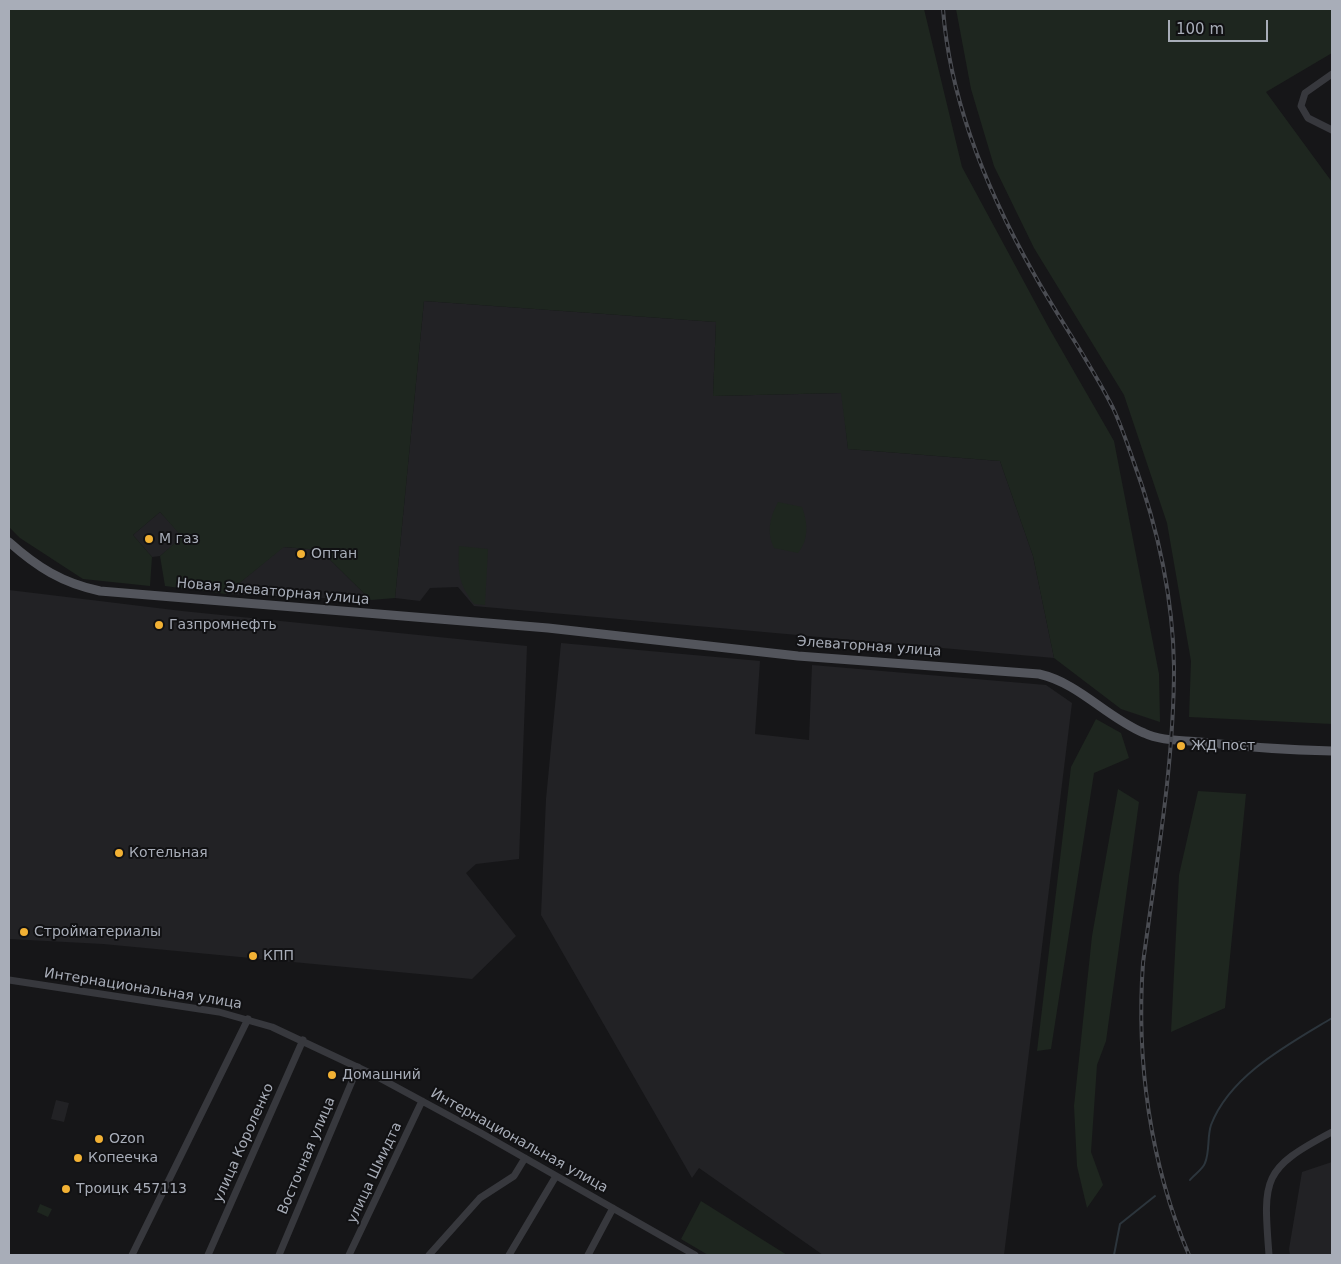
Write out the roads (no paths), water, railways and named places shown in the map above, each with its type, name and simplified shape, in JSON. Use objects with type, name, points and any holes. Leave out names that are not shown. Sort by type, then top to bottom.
[{"type":"main road","name":"Новая Элеваторная улица","points":[[9,542],[48,574],[77,586],[100,591],[548,628]]},
{"type":"main road","name":"Элеваторная улица","points":[[548,628],[798,656],[1039,674],[1054,677],[1071,686],[1128,726],[1154,737],[1332,751]]},
{"type":"street","points":[[1332,74],[1304,93],[1301,106],[1308,118],[1332,130]]},
{"type":"street","name":"Интернациональная улица","points":[[9,980],[170,1004],[248,1019],[303,1040],[358,1067],[525,1158],[613,1208],[684,1252],[695,1255]]},
{"type":"street","points":[[132,1255],[248,1019]]},
{"type":"street","name":"улица Короленко","points":[[208,1255],[303,1040]]},
{"type":"street","name":"Восточная улица","points":[[279,1255],[358,1067]]},
{"type":"street","name":"улица Шмидта","points":[[350,1255],[422,1102]]},
{"type":"street","points":[[1270,1255],[1266,1204],[1268,1190],[1274,1174],[1294,1152],[1332,1132]]},
{"type":"street","points":[[429,1255],[480,1198],[514,1176],[525,1158]]},
{"type":"street","points":[[509,1255],[556,1176]]},
{"type":"street","points":[[588,1255],[613,1208]]},
{"type":"waterway","points":[[1190,1180],[1204,1165],[1207,1158],[1211,1125],[1220,1107],[1232,1091],[1262,1062],[1332,1018]]},
{"type":"waterway","points":[[1114,1255],[1120,1224],[1155,1196]]},
{"type":"railway","points":[[943,9],[947,44],[954,78],[974,146],[987,179],[1001,212],[1034,274],[1113,408],[1142,485],[1162,562],[1171,614],[1174,667],[1173,704],[1168,778],[1143,963],[1142,1037],[1144,1074],[1155,1148],[1164,1185],[1189,1255]]},
{"type":"place","name":"М газ","points":[[149,539]]},
{"type":"place","name":"Оптан","points":[[301,554]]},
{"type":"place","name":"Газпромнефть","points":[[159,625]]},
{"type":"place","name":"ЖД пост","points":[[1181,746]]},
{"type":"place","name":"Котельная","points":[[119,853]]},
{"type":"place","name":"Стройматериалы","points":[[24,932]]},
{"type":"place","name":"КПП","points":[[253,956]]},
{"type":"place","name":"Домашний","points":[[332,1075]]},
{"type":"place","name":"Ozon","points":[[99,1139]]},
{"type":"place","name":"Копеечка","points":[[78,1158]]},
{"type":"place","name":"Троицк 457113","points":[[66,1189]]}]
